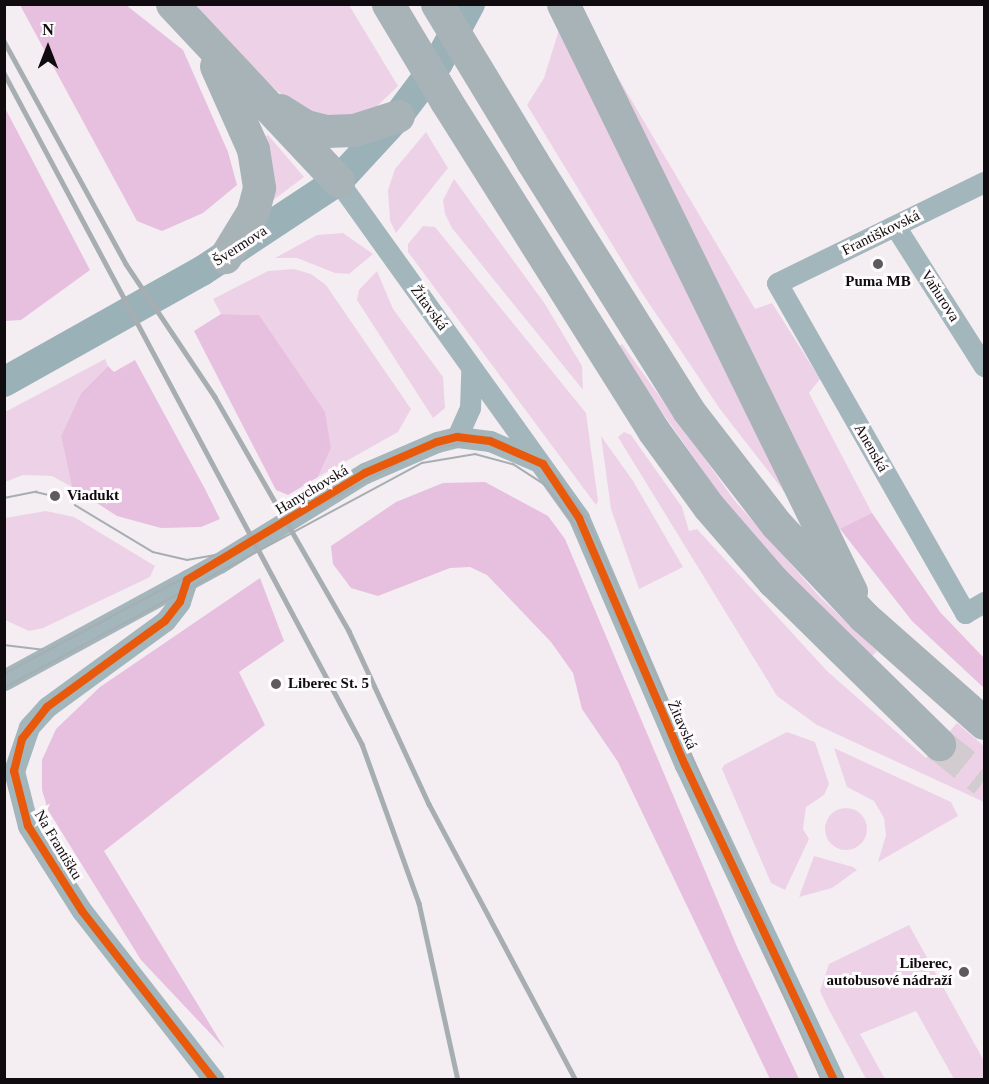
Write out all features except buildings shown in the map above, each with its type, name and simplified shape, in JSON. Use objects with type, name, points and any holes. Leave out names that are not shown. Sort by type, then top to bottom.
[{"type":"highway","points":[[172,4],[207,45],[338,181]]},
{"type":"highway","points":[[388,4],[496,182],[653,430],[709,507],[821,630],[939,744]]},
{"type":"highway","points":[[436,4],[688,410],[800,552],[864,617],[984,723]]},
{"type":"highway","points":[[563,4],[864,617]]},
{"type":"highway","points":[[207,45],[274,106],[306,126],[326,131],[354,130],[398,116]]},
{"type":"highway","points":[[207,45],[253,149],[259,188],[253,211],[225,257]]},
{"type":"street","name":"Švermova","points":[[4,382],[225,257],[338,181],[398,116],[438,63],[470,4]]},
{"type":"street","name":"Žitavská","points":[[338,181],[471,371],[543,464],[579,518],[685,765],[834,1080]]},
{"type":"street","name":"Františkovská","points":[[777,283],[984,182]]},
{"type":"street","name":"Vaňurova","points":[[895,226],[984,366]]},
{"type":"street","name":"Anenská","points":[[777,283],[965,613],[984,602]]},
{"type":"street","points":[[471,371],[470,408],[457,437],[490,441],[543,464]]},
{"type":"street","name":"Hanychovská","points":[[4,680],[187,580],[365,473],[437,442],[457,437]]},
{"type":"street","name":"Na Františku","points":[[187,580],[180,602],[165,621],[47,708],[29,727],[14,771],[28,826],[82,911],[214,1080]]},
{"type":"shaded area","points":[[20,5],[126,5],[183,50],[228,152],[237,185],[203,213],[162,231],[137,221]]},
{"type":"shaded area","points":[[190,5],[349,5],[398,86],[373,110],[353,120],[297,108],[248,65]]},
{"type":"shaded area","points":[[559,30],[786,494],[720,409],[640,290],[527,105],[544,78]]},
{"type":"shaded area","points":[[597,42],[755,309],[772,303],[820,379],[809,393],[872,513],[861,522],[839,530]]},
{"type":"shaded area","points":[[5,108],[90,270],[21,320],[5,321]]},
{"type":"shaded area","points":[[426,132],[448,168],[396,233],[390,221],[388,190],[395,169]]},
{"type":"shaded area","points":[[268,135],[304,177],[268,204],[263,137]]},
{"type":"shaded area","points":[[454,179],[545,304],[582,366],[583,390],[452,228],[445,214],[443,200]]},
{"type":"shaded area","points":[[423,226],[435,227],[586,413],[598,501],[596,505],[408,252],[408,244]]},
{"type":"shaded area","points":[[343,233],[373,254],[349,274],[335,273],[297,258],[275,258],[317,235]]},
{"type":"shaded area","points":[[294,269],[311,274],[326,285],[411,409],[398,432],[318,477],[331,448],[259,315],[221,314],[213,299],[268,271]]},
{"type":"shaded area","points":[[377,271],[393,309],[443,377],[445,408],[433,418],[357,300],[359,290]]},
{"type":"shaded area","points":[[221,314],[259,315],[325,412],[331,448],[318,477],[288,495],[276,490],[194,331]]},
{"type":"shaded area","points":[[622,344],[735,501],[820,597],[877,651],[871,657],[807,595],[728,506],[633,371],[618,346]]},
{"type":"shaded area","points":[[105,359],[108,366],[81,393],[61,436],[72,487],[52,476],[23,475],[5,482],[5,412]]},
{"type":"shaded area","points":[[135,360],[220,519],[201,527],[161,528],[117,516],[72,487],[61,436],[81,393],[108,366],[114,372]]},
{"type":"shaded area","points":[[624,432],[631,435],[682,507],[689,531],[697,529],[827,671],[926,758],[957,723],[984,746],[984,802],[817,725],[777,696],[618,437]]},
{"type":"shaded area","points":[[601,436],[633,481],[683,567],[639,589],[611,509]]},
{"type":"shaded area","points":[[485,482],[548,516],[565,539],[738,949],[799,1079],[770,1079],[618,762],[582,709],[573,673],[551,642],[487,575],[470,567],[450,568],[378,596],[351,588],[333,564],[331,546],[396,502],[443,483]]},
{"type":"shaded area","points":[[46,511],[74,517],[155,566],[150,577],[43,628],[29,631],[5,620],[5,518]]},
{"type":"shaded area","points":[[872,513],[940,612],[984,658],[984,688],[912,621],[840,529]]},
{"type":"shaded area","points":[[260,578],[284,641],[239,672],[265,725],[104,851],[225,1049],[141,960],[48,810],[42,790],[42,760],[56,729],[100,687]]},
{"type":"shaded area","points":[[787,732],[815,742],[829,784],[824,795],[806,807],[803,829],[809,839],[785,890],[771,883],[722,769],[724,765]]},
{"type":"shaded area","points":[[834,748],[951,802],[958,816],[878,862],[886,835],[884,818],[874,801],[847,787]]},
{"type":"shaded area","points":[[846,808],[861,814],[867,829],[861,844],[846,850],[831,844],[825,829],[831,814]]},
{"type":"shaded area","points":[[814,856],[857,870],[832,888],[799,897]]},
{"type":"shaded area","points":[[909,925],[984,1061],[984,1079],[954,1079],[916,1011],[860,1034],[885,1079],[866,1079],[828,1008],[820,991],[829,964]]},
{"type":"tunnel","points":[[939,744],[984,780]]},
{"type":"tram line","points":[[4,674],[421,451],[474,441],[516,450],[558,477],[589,522],[835,1080]]},
{"type":"tram line","points":[[4,688],[422,463],[475,454],[513,464],[547,486],[578,529],[822,1080]]},
{"type":"tram line","points":[[4,498],[36,492],[61,498]]},
{"type":"tram line","points":[[75,505],[153,552],[187,560],[214,555]]},
{"type":"tram line","points":[[4,645],[43,650]]},
{"type":"railway","points":[[4,41],[126,264],[215,397],[349,631],[429,804],[576,1080]]},
{"type":"railway","points":[[4,73],[362,744],[419,903],[458,1080]]},
{"type":"cycle path","points":[[214,1080],[82,911],[28,826],[14,771],[22,739],[47,707],[165,621],[180,602],[187,580],[365,473],[437,442],[457,437],[490,441],[543,464],[579,518],[685,765],[834,1080]]},
{"type":"place","name":"Puma MB","points":[[878,264]]},
{"type":"place","name":"Viadukt","points":[[55,496]]},
{"type":"place","name":"Liberec St. 5","points":[[276,684]]},
{"type":"place","name":"Liberec, autobusové nádraží","points":[[964,972]]}]
